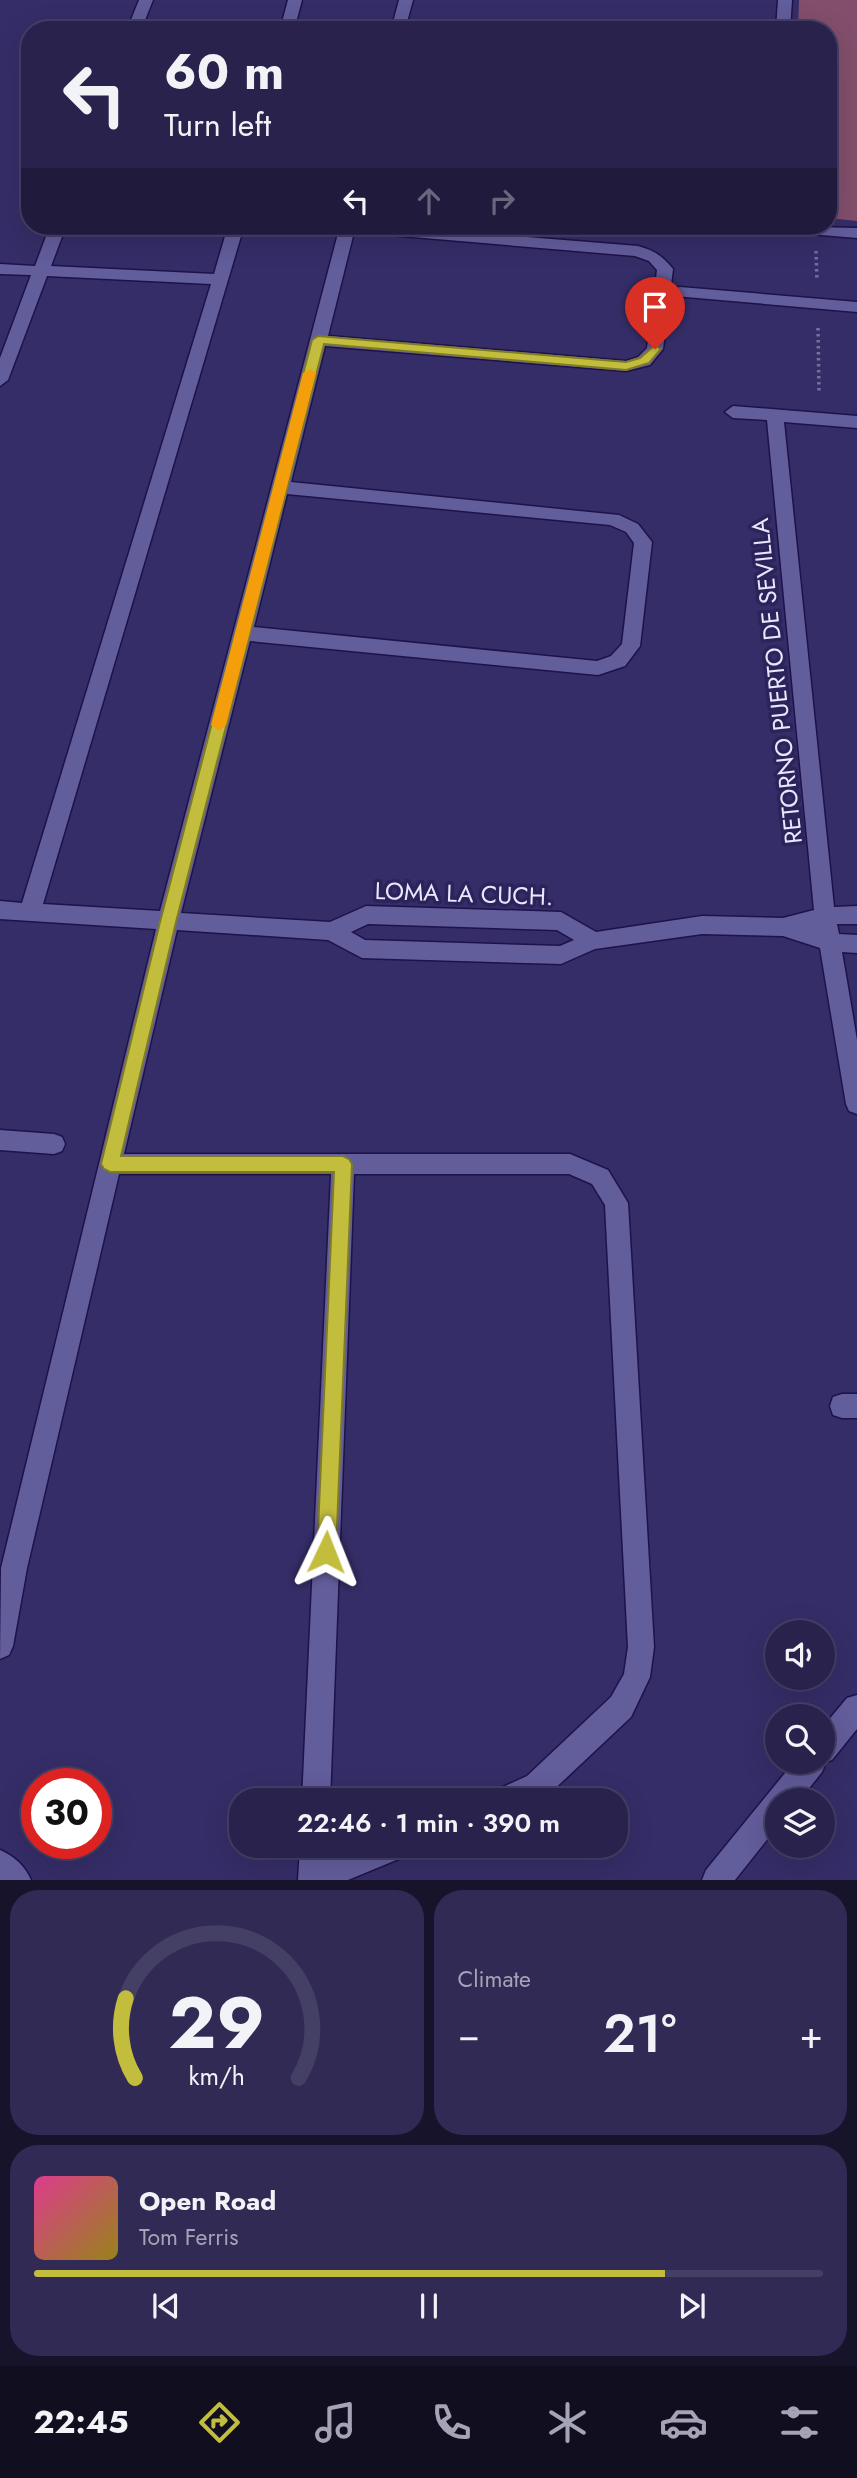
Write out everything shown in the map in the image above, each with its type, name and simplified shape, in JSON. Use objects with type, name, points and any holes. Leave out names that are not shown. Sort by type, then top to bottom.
[{"type":"street","points":[[138,21],[146,0]]},
{"type":"street","points":[[289,21],[295,0]]},
{"type":"street","points":[[401,21],[406,0]]},
{"type":"street","points":[[784,21],[785,0]]},
{"type":"street","points":[[837,231],[857,233]]},
{"type":"street","points":[[0,380],[55,235]]},
{"type":"street","points":[[30,912],[234,235]]},
{"type":"street","points":[[0,1646],[14,1568],[168,922],[345,235]]},
{"type":"street","points":[[318,340],[626,366],[644,360],[655,349],[665,269],[655,258],[638,251],[452,235]]},
{"type":"street","points":[[0,269],[40,273],[222,279]]},
{"type":"street","points":[[680,292],[857,307]]},
{"type":"street","points":[[733,412],[857,422]]},
{"type":"street","name":"RETORNO PUERTO DE SEVILLA","points":[[775,415],[825,916],[857,1104]]},
{"type":"street","points":[[242,633],[598,668],[618,661],[631,646],[643,542],[632,528],[613,519],[280,487]]},
{"type":"street","name":"LOMA LA CUCH.","points":[[0,911],[332,930],[366,915],[561,921],[593,941]]},
{"type":"street","name":"LOMA LA CUCH.","points":[[332,930],[362,949],[561,955],[593,941],[702,925],[783,926],[825,916],[857,915]]},
{"type":"street","name":"LOMA LA CUCH.","points":[[783,926],[829,942],[857,944]]},
{"type":"street","points":[[0,1140],[54,1144]]},
{"type":"street","points":[[110,1164],[570,1164],[600,1177],[616,1203],[641,1647],[638,1677],[621,1707],[533,1788]]},
{"type":"street","points":[[317,1788],[343,1164]]},
{"type":"street","points":[[835,1734],[857,1708]]},
{"type":"street","points":[[791,1788],[802,1774]]},
{"type":"street","points":[[716,1880],[765,1820]]},
{"type":"street","points":[[313,1858],[312,1880],[366,1858]]},
{"type":"street","points":[[0,1864],[17,1880]]},
{"type":"shaded area","points":[[799,0],[857,0],[857,221],[837,219],[837,21],[798,21]]},
{"type":"slow traffic","points":[[219,725],[310,373]]},
{"type":"route","points":[[326,1552],[343,1164],[110,1164],[168,922],[318,340],[626,366],[644,360],[655,349]]}]
